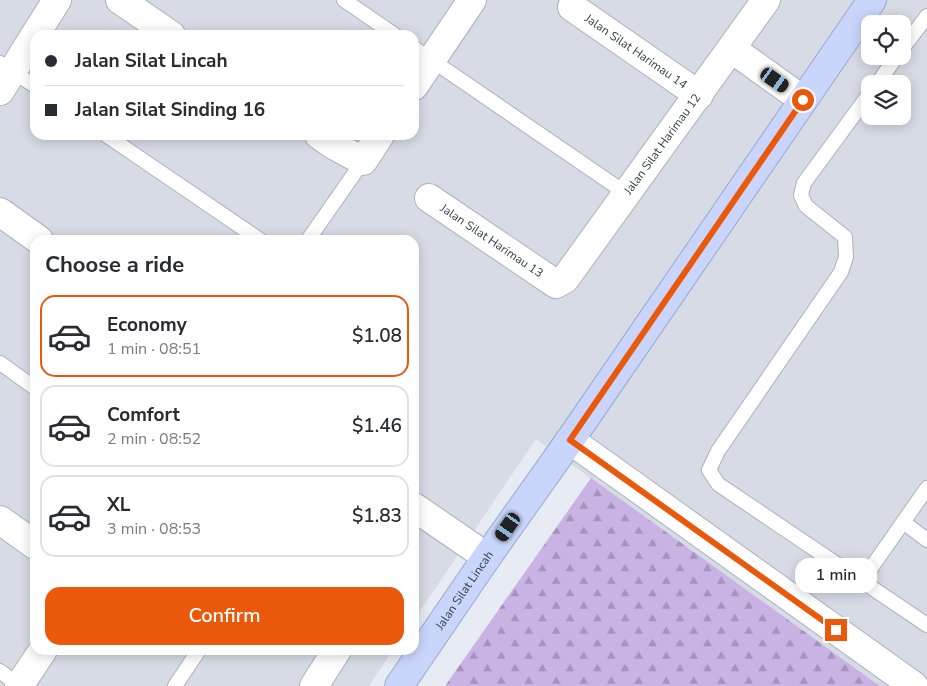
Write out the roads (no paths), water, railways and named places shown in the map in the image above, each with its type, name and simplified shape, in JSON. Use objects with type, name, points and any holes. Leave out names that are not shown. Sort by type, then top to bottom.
[{"type":"street","points":[[38,30],[57,0]]},
{"type":"street","points":[[120,0],[164,30]]},
{"type":"street","points":[[422,54],[472,0]]},
{"type":"street","name":"Jalan Silat Harimau 12","points":[[556,284],[564,280],[766,0]]},
{"type":"street","name":"Jalan Silat Lincah","points":[[399,686],[872,0]]},
{"type":"street","name":"Jalan Silat Harimau 14","points":[[572,7],[699,95]]},
{"type":"street","points":[[12,78],[30,44]]},
{"type":"street","points":[[732,49],[803,100]]},
{"type":"street","points":[[327,140],[363,161],[377,140]]},
{"type":"street","name":"Jalan Silat Harimau 13","points":[[429,198],[556,284]]},
{"type":"street","points":[[0,212],[32,235]]},
{"type":"street","points":[[570,440],[914,686]]},
{"type":"street","points":[[0,520],[30,541]]},
{"type":"street","points":[[419,520],[487,557]]},
{"type":"street","points":[[19,686],[40,655]]},
{"type":"street","points":[[314,686],[334,655]]},
{"type":"lane","points":[[344,0],[388,30]]},
{"type":"lane","points":[[911,37],[927,16]]},
{"type":"lane","points":[[422,54],[627,194]]},
{"type":"lane","points":[[861,105],[804,183],[801,196],[806,206],[845,237],[846,257],[841,272],[718,451],[709,470],[718,484],[927,625]]},
{"type":"lane","points":[[113,140],[253,235]]},
{"type":"lane","points":[[311,235],[363,161]]},
{"type":"lane","points":[[0,363],[30,384]]},
{"type":"lane","points":[[862,582],[927,488]]},
{"type":"lane","points":[[903,522],[927,540]]},
{"type":"lane","points":[[176,686],[196,655]]},
{"type":"lane","points":[[0,671],[19,686]]}]
